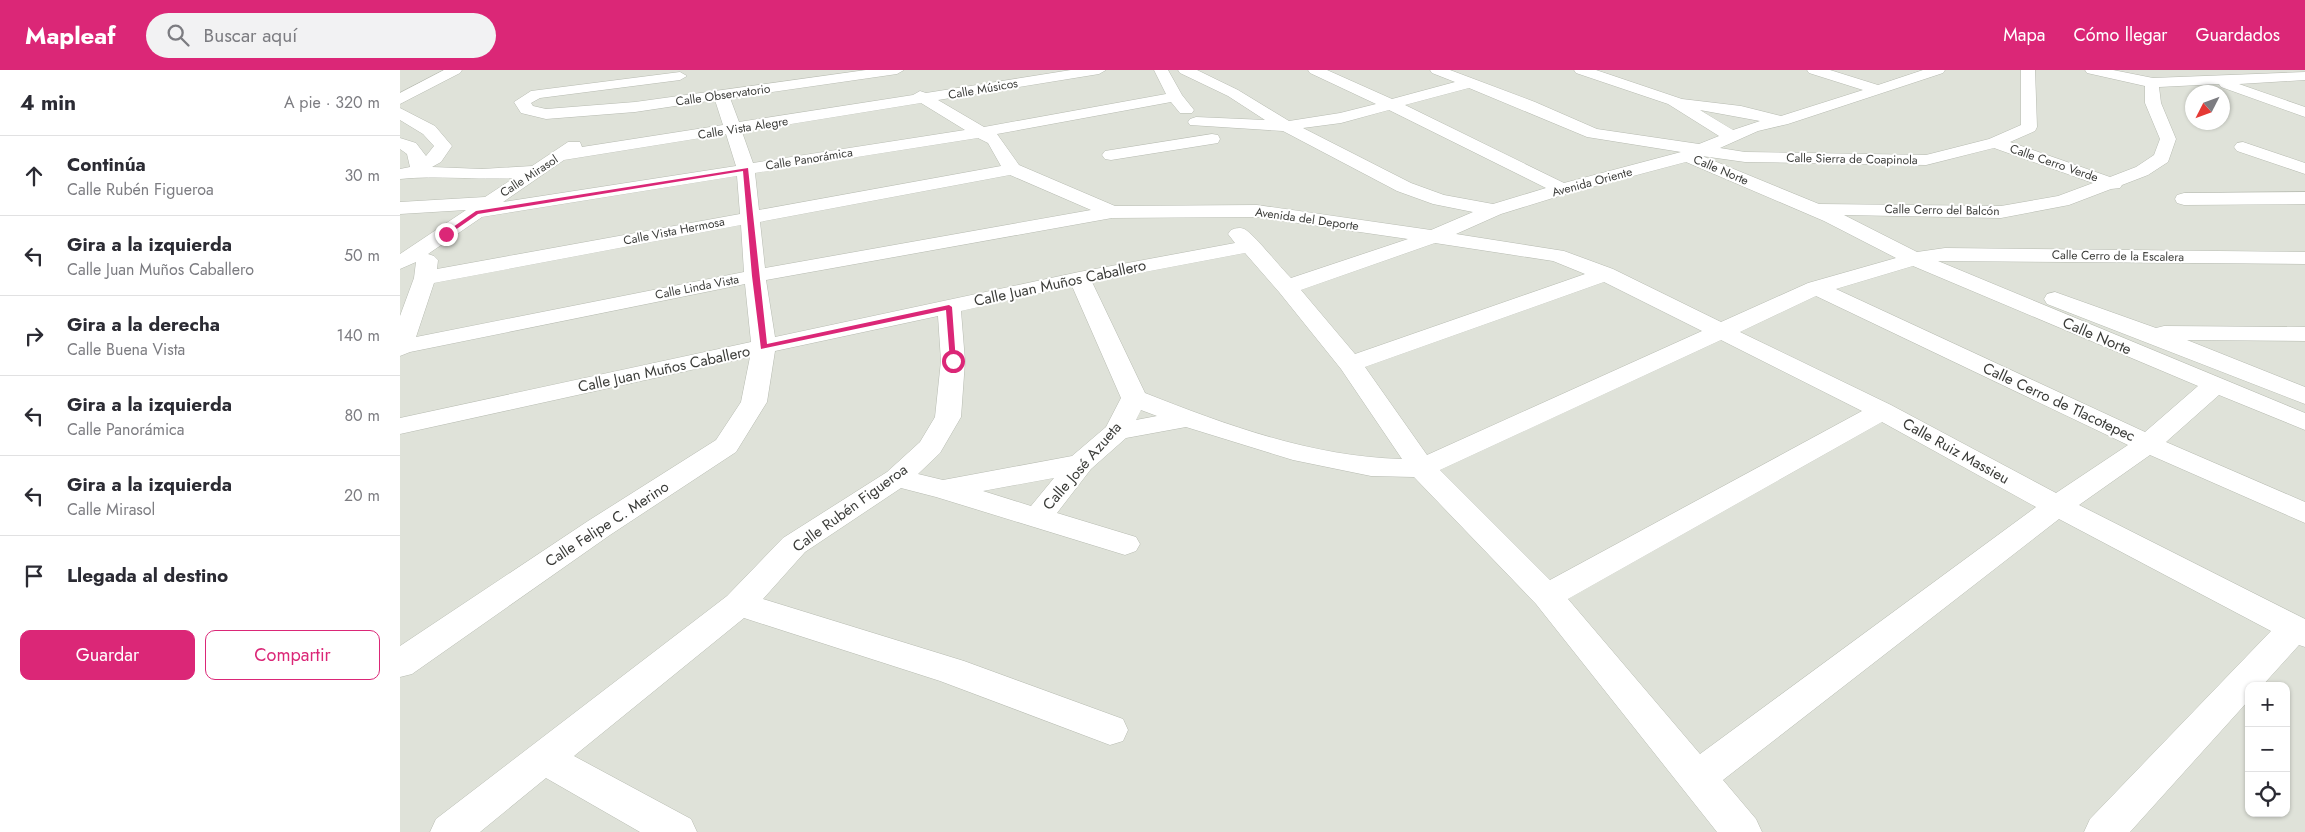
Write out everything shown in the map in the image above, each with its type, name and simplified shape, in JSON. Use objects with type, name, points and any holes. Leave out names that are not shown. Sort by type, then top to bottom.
[{"type":"street","points":[[400,99],[455,70]]},
{"type":"street","points":[[590,86],[621,70]]},
{"type":"street","name":"Calle Observatorio","points":[[590,86],[536,94],[522,102],[527,110],[546,114],[635,107],[864,72],[898,70]]},
{"type":"street","name":"Calle Músicos","points":[[926,99],[1099,70]]},
{"type":"street","points":[[1111,155],[1212,140],[1174,98],[1161,70]]},
{"type":"street","points":[[1185,70],[1233,92],[1286,126],[1404,187],[1440,200],[1494,210]]},
{"type":"street","points":[[1314,70],[1390,104],[1562,189]]},
{"type":"street","points":[[1437,70],[1529,105],[1593,133],[1695,153]]},
{"type":"street","points":[[1580,70],[1674,101],[1759,121]]},
{"type":"street","points":[[1814,70],[1880,90]]},
{"type":"street","name":"Avenida Oriente","points":[[1759,121],[1782,121],[1938,70]]},
{"type":"street","name":"Calle Sierra de Coapinola","points":[[1695,153],[1745,157],[1926,160],[1995,142],[2029,127],[2028,70]]},
{"type":"street","points":[[2092,70],[2166,83]]},
{"type":"street","points":[[2115,70],[2185,88]]},
{"type":"street","points":[[864,72],[926,99],[989,136],[1012,169]]},
{"type":"street","points":[[590,86],[685,73]]},
{"type":"street","name":"Calle Mirasol","points":[[400,263],[535,171],[685,73]]},
{"type":"street","name":"Avenida Oriente","points":[[1281,280],[1431,238],[1494,210],[1562,189],[1695,153],[1733,137],[1759,121],[1881,73]]},
{"type":"street","points":[[2230,87],[2305,76]]},
{"type":"street","points":[[1196,122],[1286,126],[1341,118],[1469,83]]},
{"type":"street","name":"Calle Cerro del Balcón","points":[[1815,209],[2000,212],[2062,201],[2113,184],[2142,172],[2162,158],[2168,139],[2154,108],[2151,88],[2166,83]]},
{"type":"street","points":[[2230,91],[2262,98],[2305,112]]},
{"type":"street","name":"Calle Felipe C. Merino","points":[[400,664],[599,528],[726,446],[754,402],[764,347],[755,276],[746,169],[731,129],[721,94]]},
{"type":"street","name":"Calle Panorámica","points":[[400,208],[481,208],[964,135],[989,136],[1174,98]]},
{"type":"street","name":"Calle Vista Alegre","points":[[559,156],[926,99]]},
{"type":"street","points":[[1674,101],[1733,137]]},
{"type":"street","points":[[400,113],[429,130],[442,146],[435,158],[419,170]]},
{"type":"street","points":[[2267,139],[2305,152]]},
{"type":"street","name":"Calle Cerro Verde","points":[[1995,142],[2113,184]]},
{"type":"street","points":[[400,143],[410,145],[419,157],[419,170]]},
{"type":"street","points":[[2243,147],[2305,169]]},
{"type":"street","name":"Calle Norte","points":[[1695,153],[1891,246],[2148,333],[2305,396]]},
{"type":"street","name":"Avenida del Deporte","points":[[1012,169],[1112,212],[1218,215],[1257,211],[1557,255],[1605,274]]},
{"type":"street","name":"Calle Vista Hermosa","points":[[425,278],[750,216],[1012,169]]},
{"type":"street","points":[[400,174],[419,170],[482,174],[535,171]]},
{"type":"street","points":[[2184,199],[2305,198]]},
{"type":"street","name":"Calle Linda Vista","points":[[400,348],[755,276],[1112,212]]},
{"type":"street","points":[[1281,280],[1196,255],[1218,215],[1251,246],[1281,280],[1350,364],[1422,468],[1547,596],[1742,832]]},
{"type":"street","points":[[400,348],[425,278],[428,245]]},
{"type":"street","name":"Calle Juan Muños Caballero","points":[[400,426],[1079,278],[1251,246]]},
{"type":"street","points":[[1079,278],[1134,398],[1188,419],[1294,452],[1371,467],[1422,468],[1816,288],[1922,257]]},
{"type":"street","name":"Calle Norte","points":[[1922,257],[2215,385],[2299,417]]},
{"type":"street","name":"Calle Cerro de la Escalera","points":[[1922,257],[2305,258]]},
{"type":"street","points":[[1350,364],[1605,274]]},
{"type":"street","name":"Calle Ruiz Massieu","points":[[1605,274],[1882,411],[2056,506],[2299,631]]},
{"type":"street","name":"Calle Cerro de Tlacotepec","points":[[1816,288],[2148,444],[2305,513]]},
{"type":"street","name":"Calle Rubén Figueroa","points":[[450,832],[739,604],[794,545],[897,478],[930,447],[948,417],[953,361],[949,307]]},
{"type":"street","points":[[2148,333],[2305,334]]},
{"type":"street","points":[[1698,778],[2056,506],[2148,444],[2215,385]]},
{"type":"street","name":"Calle José Azueta","points":[[1037,518],[1081,463],[1117,431],[1134,398]]},
{"type":"street","points":[[1547,596],[1882,411]]},
{"type":"street","points":[[1117,431],[1188,419]]},
{"type":"street","points":[[943,489],[1027,475],[1081,463]]},
{"type":"street","points":[[897,478],[943,489],[1125,544]]},
{"type":"street","points":[[739,604],[952,672],[1110,730]]},
{"type":"street","points":[[2104,832],[2299,631]]},
{"type":"street","points":[[544,758],[678,832]]},
{"type":"route","points":[[446,234],[476,212],[746,169],[755,276],[764,347],[949,307],[953,361]]}]
